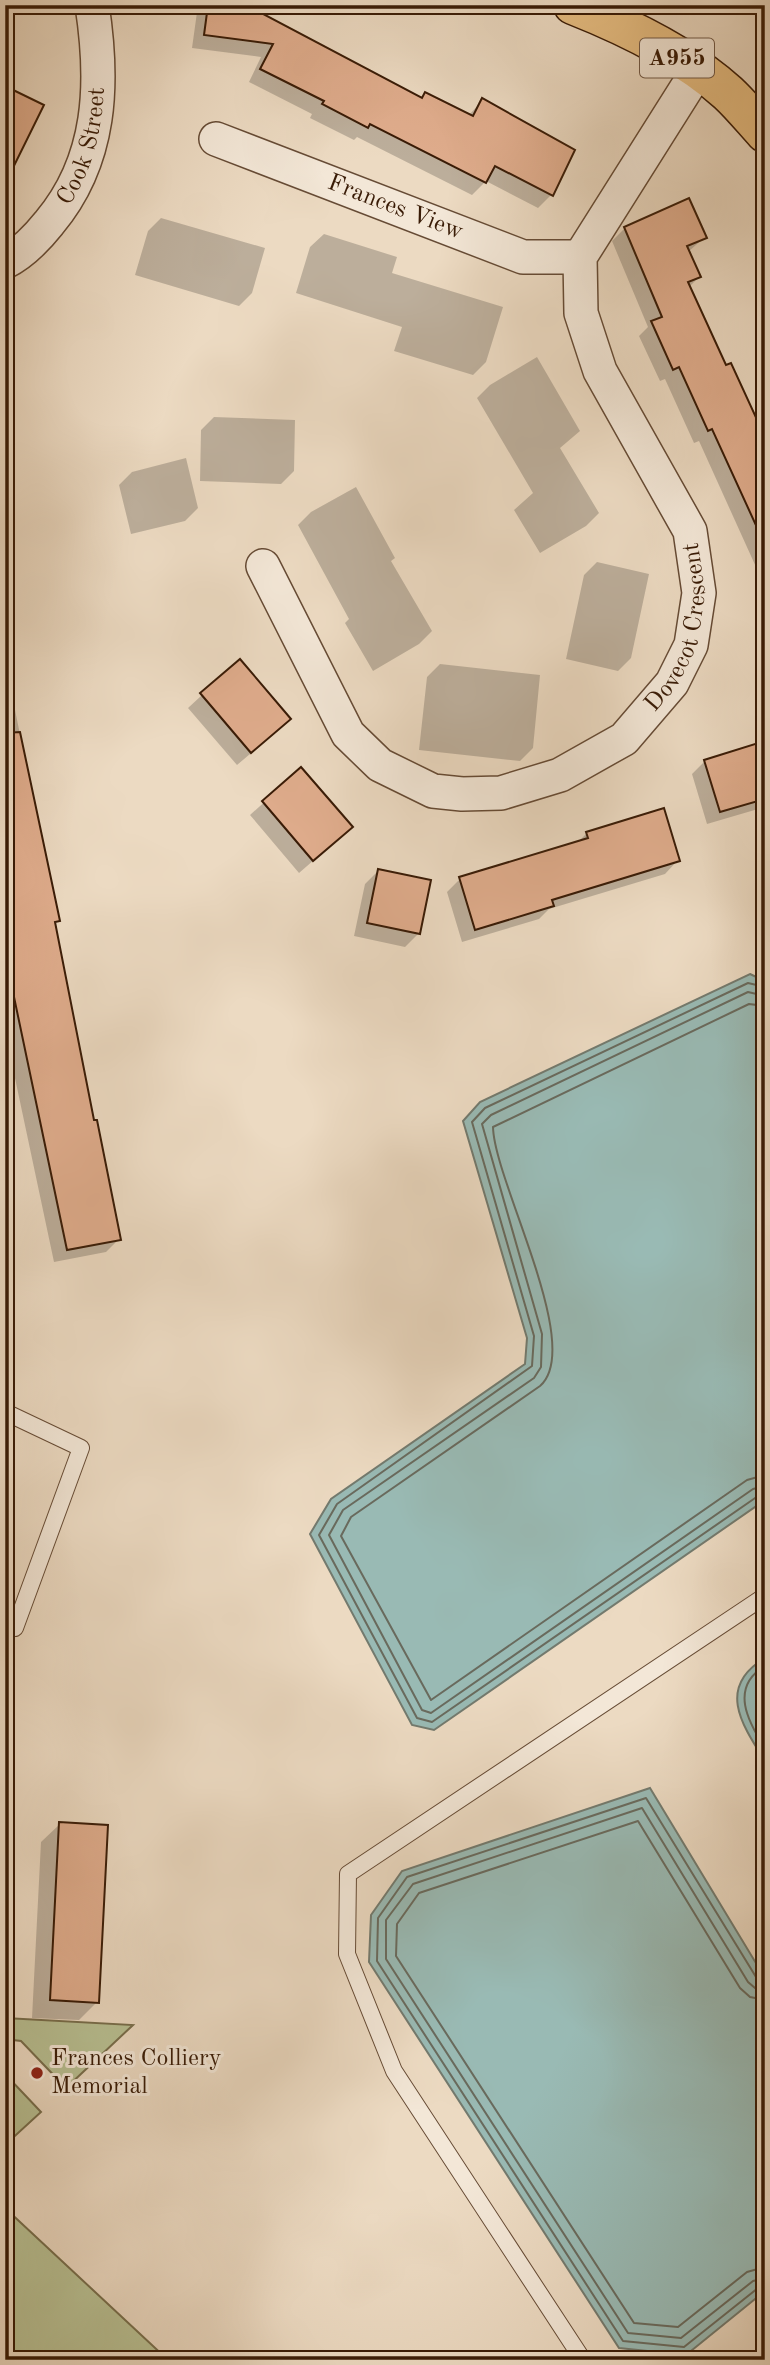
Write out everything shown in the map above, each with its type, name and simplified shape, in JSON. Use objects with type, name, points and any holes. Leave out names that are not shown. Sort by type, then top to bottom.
[{"type":"main road","name":"A955","points":[[573,5],[637,35],[698,70],[728,94],[765,133]]},
{"type":"street","name":"Cook Street","points":[[5,262],[35,240],[62,208],[85,163],[94,136],[99,99],[99,48],[92,5]]},
{"type":"street","points":[[580,257],[698,70]]},
{"type":"street","name":"Frances View","points":[[216,139],[523,257],[580,257]]},
{"type":"street","name":"Dovecot Crescent","points":[[263,566],[348,734],[380,765],[422,786],[433,791],[462,794],[501,793],[560,775],[624,739],[672,683],[691,645],[699,593],[690,531],[600,371],[580,313],[580,257]]},
{"type":"lane","points":[[5,1412],[81,1448],[15,1628]]},
{"type":"lane","points":[[583,2360],[394,2071],[347,1954],[348,1874],[765,1596]]},
{"type":"green space","points":[[5,2018],[133,2025],[66,2088],[21,2041],[5,2039]]},
{"type":"green space","points":[[5,2074],[41,2112],[5,2145]]},
{"type":"green space","points":[[5,2208],[168,2360],[5,2360]]},
{"type":"water","points":[[750,974],[765,981],[765,1500],[434,1730],[412,1725],[310,1534],[331,1499],[525,1364],[527,1338],[463,1121],[480,1102]]},
{"type":"water","points":[[765,1658],[765,1761],[742,1720],[737,1694],[741,1681],[750,1669]]},
{"type":"water","points":[[650,1788],[765,1978],[765,2291],[686,2355],[619,2348],[369,1962],[371,1915],[402,1871]]},
{"type":"building","points":[[208,5],[264,5],[263,14],[422,98],[425,92],[473,116],[482,98],[575,150],[553,196],[495,166],[486,183],[370,124],[368,128],[322,104],[324,101],[260,69],[273,44],[204,35]]},
{"type":"building","points":[[5,86],[44,105],[5,184]]},
{"type":"building","points":[[689,198],[707,238],[687,246],[701,277],[688,282],[726,365],[731,363],[765,437],[765,545],[712,429],[708,431],[679,367],[673,370],[651,321],[662,317],[624,227]]},
{"type":"building","points":[[240,659],[291,719],[251,753],[200,693]]},
{"type":"building","points":[[20,732],[60,921],[55,922],[94,1120],[97,1120],[121,1240],[67,1250],[5,954],[5,733]]},
{"type":"building","points":[[765,741],[765,799],[720,812],[704,760]]},
{"type":"building","points":[[301,767],[353,827],[313,861],[262,801]]},
{"type":"building","points":[[664,808],[680,861],[552,900],[554,906],[475,930],[459,877],[588,838],[586,832]]},
{"type":"building","points":[[378,869],[431,880],[420,934],[367,923]]},
{"type":"building","points":[[59,1822],[108,1825],[99,2003],[50,2000]]},
{"type":"place","name":"Frances Colliery Memorial","points":[[37,2073]]}]
